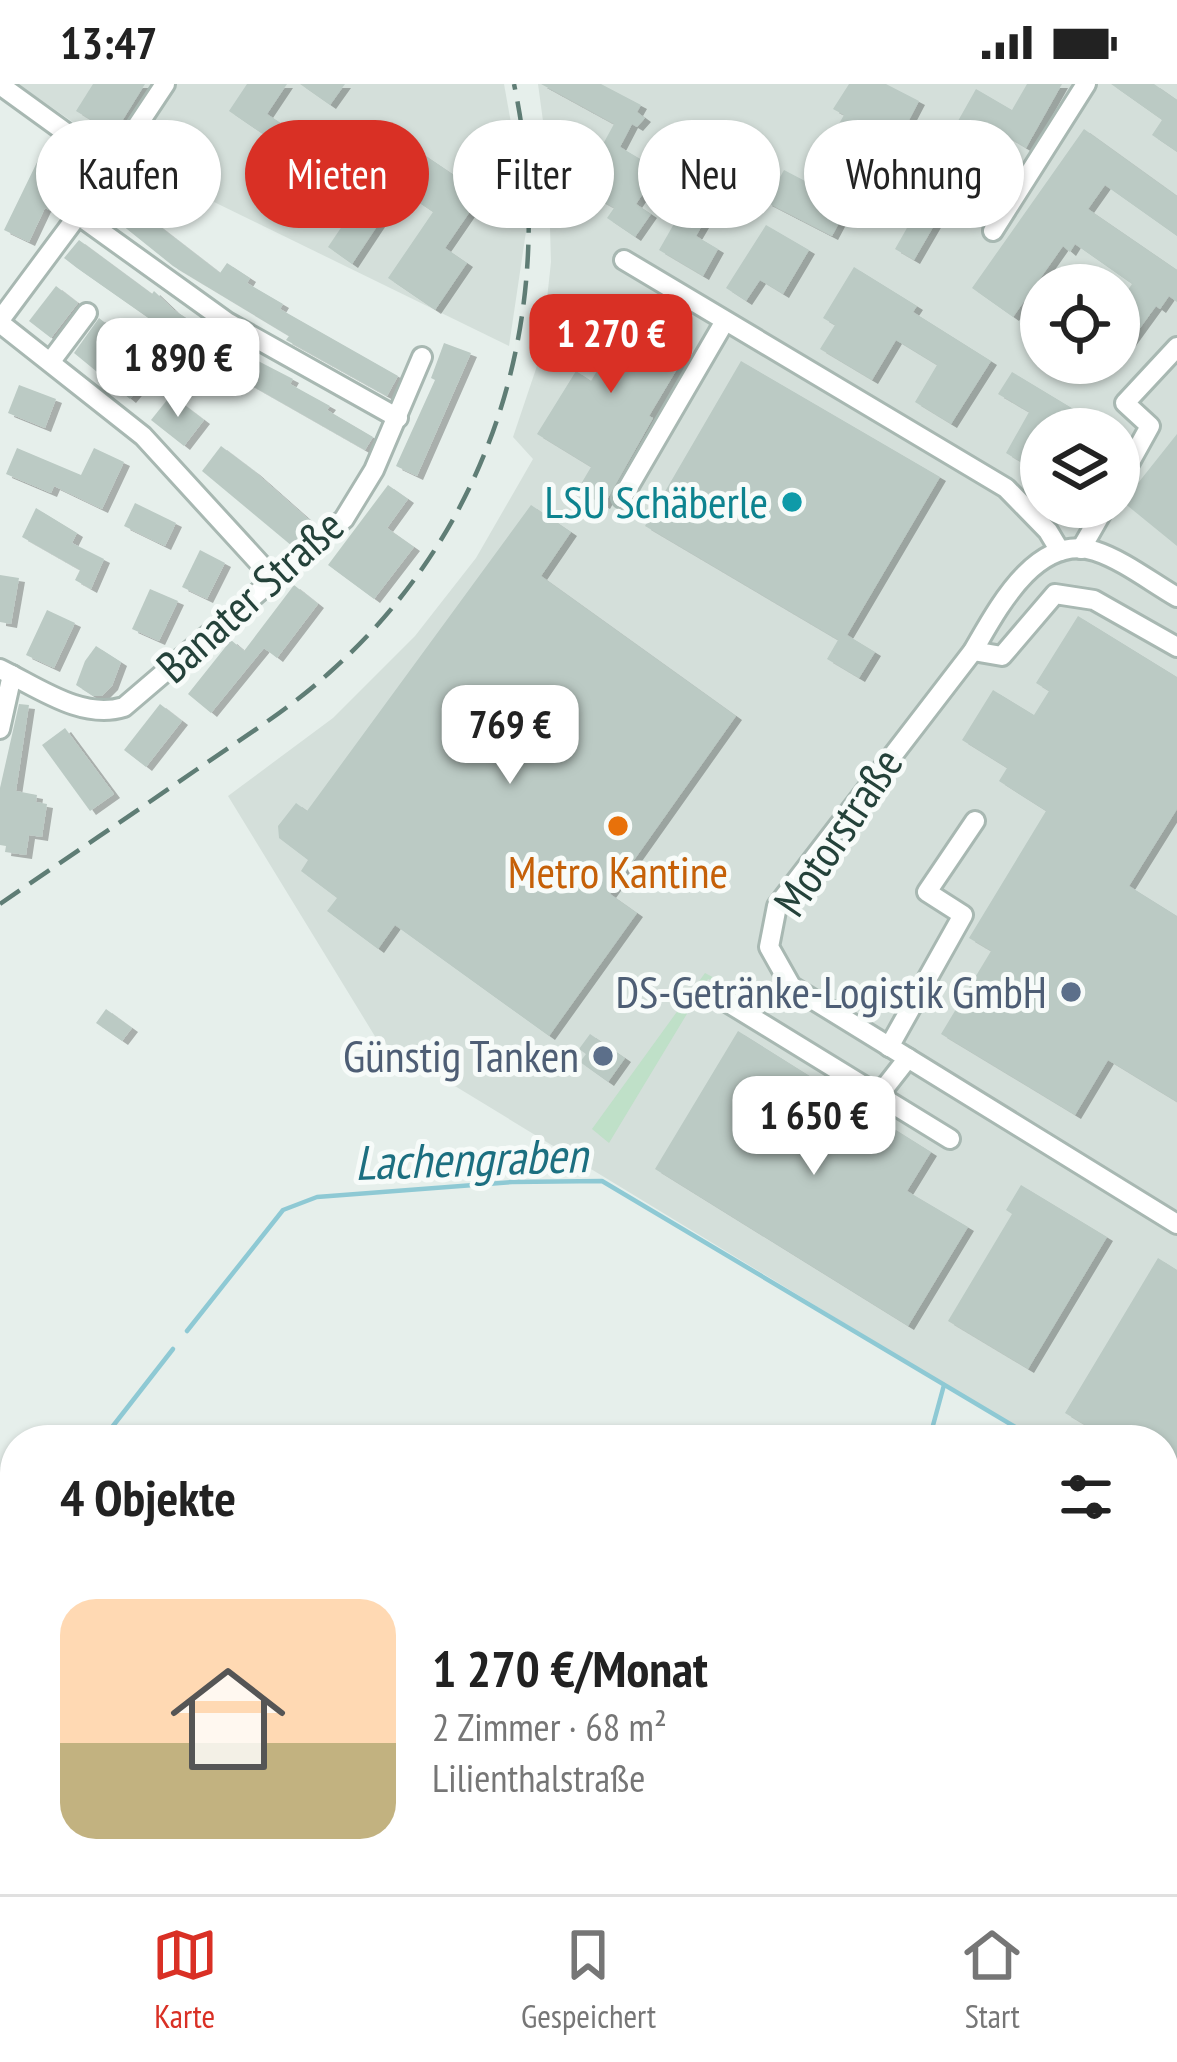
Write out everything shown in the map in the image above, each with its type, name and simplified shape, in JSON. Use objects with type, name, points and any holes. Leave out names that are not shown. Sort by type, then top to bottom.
[{"type":"street","points":[[142,120],[165,84]]},
{"type":"street","points":[[993,231],[1086,84]]},
{"type":"street","points":[[0,86],[48,120]]},
{"type":"street","points":[[69,228],[0,322],[143,436],[274,579]]},
{"type":"street","points":[[96,228],[212,312],[398,418]]},
{"type":"street","points":[[624,260],[1006,488],[1048,531],[1060,551],[1081,549],[1106,556],[1177,597]]},
{"type":"street","points":[[51,362],[87,313]]},
{"type":"street","points":[[622,498],[725,321]]},
{"type":"street","points":[[1130,408],[1125,403],[1177,347]]},
{"type":"street","name":"Banater Straße","points":[[6,672],[80,708],[102,714],[124,706],[344,519],[374,470],[422,357]]},
{"type":"street","points":[[1140,417],[1150,426],[1140,444]]},
{"type":"street","points":[[1081,549],[1093,528]]},
{"type":"street","name":"Motorstraße","points":[[1060,551],[1041,560],[1012,591],[973,651],[899,741],[777,906],[769,947],[791,986],[1177,1225]]},
{"type":"street","points":[[973,651],[1002,656],[1054,594],[1094,600],[1177,647]]},
{"type":"street","points":[[0,729],[6,672]]},
{"type":"street","points":[[889,1047],[963,915],[927,892],[975,821]]},
{"type":"street","points":[[727,1002],[950,1138]]},
{"type":"street","points":[[879,1096],[908,1058]]},
{"type":"shaded area","points":[[18,84],[504,84],[510,120],[453,120],[453,228],[527,228],[509,346],[267,228],[429,228],[429,120],[245,120],[245,217],[221,205],[221,120],[70,120]]},
{"type":"shaded area","points":[[538,84],[1177,84],[1177,1425],[1011,1425],[376,1038],[228,796],[333,718],[415,636],[476,558],[533,459],[513,437],[541,354],[550,228],[614,228],[614,120],[543,120]]},
{"type":"green space","points":[[705,973],[719,984],[708,979],[609,1143],[592,1129]]},
{"type":"building","points":[[93,84],[145,84],[123,120],[91,120],[76,111]]},
{"type":"building","points":[[247,84],[287,84],[267,114],[276,120],[245,122],[229,111]]},
{"type":"building","points":[[300,84],[345,84],[330,105]]},
{"type":"building","points":[[541,84],[601,84],[641,105],[637,112],[645,118],[638,120],[637,127],[632,124],[620,147],[638,158],[636,204],[641,228],[635,237],[614,223],[614,120]]},
{"type":"building","points":[[849,84],[886,84],[919,101],[909,120],[841,120],[844,115],[833,109]]},
{"type":"building","points":[[1027,84],[1062,84],[1026,148],[1024,120],[959,120],[976,89],[1012,110]]},
{"type":"building","points":[[1111,84],[1154,84],[1177,100],[1177,152],[1152,135],[1162,120]]},
{"type":"building","points":[[1084,129],[1177,196],[1177,236],[1105,185],[1088,209],[1177,270],[1177,302],[1169,296],[1140,328],[1140,264],[1104,264],[1075,244],[1070,252],[1063,246],[1050,264],[1020,264],[1020,307],[1013,317],[972,288],[1014,228],[1024,228],[1024,214]]},
{"type":"building","points":[[429,158],[453,174],[453,228],[459,228],[445,248],[467,263],[435,310],[388,278],[422,228],[429,228],[433,212],[429,209]]},
{"type":"building","points":[[36,164],[36,227],[29,242],[4,230]]},
{"type":"building","points":[[784,170],[804,180],[804,222],[780,209]]},
{"type":"building","points":[[126,228],[162,228],[220,273],[227,263],[250,278],[247,283],[283,304],[280,309],[398,376],[387,396],[286,340],[289,336],[173,266]]},
{"type":"building","points":[[341,228],[376,228],[352,264],[328,247]]},
{"type":"building","points":[[672,228],[701,228],[696,236],[718,249],[703,276],[659,250]]},
{"type":"building","points":[[764,228],[809,250],[783,294],[760,280],[746,301],[726,288]]},
{"type":"building","points":[[907,228],[933,228],[914,260],[895,249]]},
{"type":"building","points":[[79,240],[174,310],[293,379],[290,384],[373,437],[365,450],[214,364],[77,268],[64,258]]},
{"type":"building","points":[[854,267],[917,306],[913,312],[991,361],[951,424],[915,402],[937,365],[896,340],[872,380],[820,349],[835,325],[823,318]]},
{"type":"building","points":[[56,286],[78,303],[51,338],[29,321]]},
{"type":"building","points":[[592,303],[628,325],[637,309],[669,329],[660,345],[683,359],[604,505],[578,489],[591,467],[537,434],[576,371],[591,381],[604,359],[570,338]]},
{"type":"building","points":[[99,318],[108,325],[101,335],[150,375],[130,399],[74,353]]},
{"type":"building","points":[[444,343],[471,353],[417,476],[396,466],[435,380],[431,378]]},
{"type":"building","name":"LSU Schäberle","points":[[741,361],[940,477],[847,635],[875,652],[859,678],[827,659],[838,640],[645,526]]},
{"type":"building","points":[[1012,372],[1020,377],[1020,384],[1032,384],[1072,408],[1022,408],[998,394]]},
{"type":"building","points":[[19,385],[56,399],[45,428],[8,413]]},
{"type":"building","points":[[171,395],[204,420],[184,446],[151,420]]},
{"type":"building","points":[[1020,428],[1020,461],[1006,453]]},
{"type":"building","points":[[1177,434],[1177,546],[1140,516],[1140,481]]},
{"type":"building","points":[[221,446],[315,525],[292,546],[202,471]]},
{"type":"building","points":[[17,448],[81,475],[94,448],[124,462],[102,509],[54,486],[51,493],[6,474]]},
{"type":"building","points":[[388,485],[408,499],[387,528],[414,547],[374,599],[328,565]]},
{"type":"building","points":[[135,503],[176,523],[165,546],[124,526]]},
{"type":"building","points":[[531,505],[571,532],[541,576],[736,716],[610,894],[637,913],[549,1036],[395,925],[378,949],[327,911],[337,898],[301,871],[308,860],[279,838],[278,826],[296,803],[307,811]]},
{"type":"building","points":[[36,508],[77,533],[72,543],[104,559],[91,589],[75,580],[80,570],[22,537]]},
{"type":"building","points":[[200,550],[225,563],[207,599],[182,587]]},
{"type":"building","points":[[0,575],[19,578],[11,624],[0,622]]},
{"type":"building","points":[[294,585],[318,604],[277,658],[264,648],[211,713],[188,694],[231,640],[244,651]]},
{"type":"building","points":[[150,589],[178,601],[159,641],[132,629]]},
{"type":"building","points":[[47,610],[75,623],[54,668],[26,655]]},
{"type":"building","points":[[1078,616],[1177,677],[1177,809],[1129,886],[1177,916],[1177,1102],[1108,1060],[1075,1115],[941,1034],[991,951],[969,938],[1046,811],[999,781],[1007,768],[962,740],[993,690],[1034,715],[1049,691],[1036,683]]},
{"type":"building","points":[[96,646],[121,662],[112,686],[102,696],[76,685]]},
{"type":"building","points":[[19,704],[29,705],[16,791],[37,795],[36,802],[47,804],[42,837],[29,835],[26,855],[5,852],[6,846],[0,845],[0,788]]},
{"type":"building","points":[[160,704],[182,721],[146,767],[124,750]]},
{"type":"building","points":[[65,728],[114,794],[90,811],[42,745]]},
{"type":"building","points":[[106,1009],[132,1028],[122,1041],[96,1023]]},
{"type":"building","points":[[738,1031],[931,1152],[907,1191],[968,1227],[908,1326],[655,1169]]},
{"type":"building","name":"Günstig Tanken","points":[[590,1034],[625,1058],[608,1082],[580,1062],[586,1054],[579,1049]]},
{"type":"building","points":[[1021,1185],[1107,1237],[1028,1369],[948,1321],[1012,1214],[1006,1210]]},
{"type":"building","points":[[1158,1258],[1177,1270],[1177,1425],[1085,1425],[1065,1413]]},
{"type":"waterway","name":"Lachengraben","points":[[187,1331],[283,1210],[317,1197],[512,1182],[602,1181],[1012,1425]]},
{"type":"waterway","name":"Lachengraben","points":[[114,1425],[173,1349]]},
{"type":"waterway","points":[[933,1425],[944,1385]]},
{"type":"railway","points":[[0,904],[313,687],[387,614],[436,548],[474,478],[502,404],[520,327],[528,247],[526,166],[514,84]]},
{"type":"place","name":"LSU Schäberle","points":[[792,502]]},
{"type":"place","name":"Metro Kantine","points":[[618,826]]},
{"type":"place","name":"DS-Getränke-Logistik GmbH","points":[[1071,992]]},
{"type":"place","name":"Günstig Tanken","points":[[603,1056]]}]
